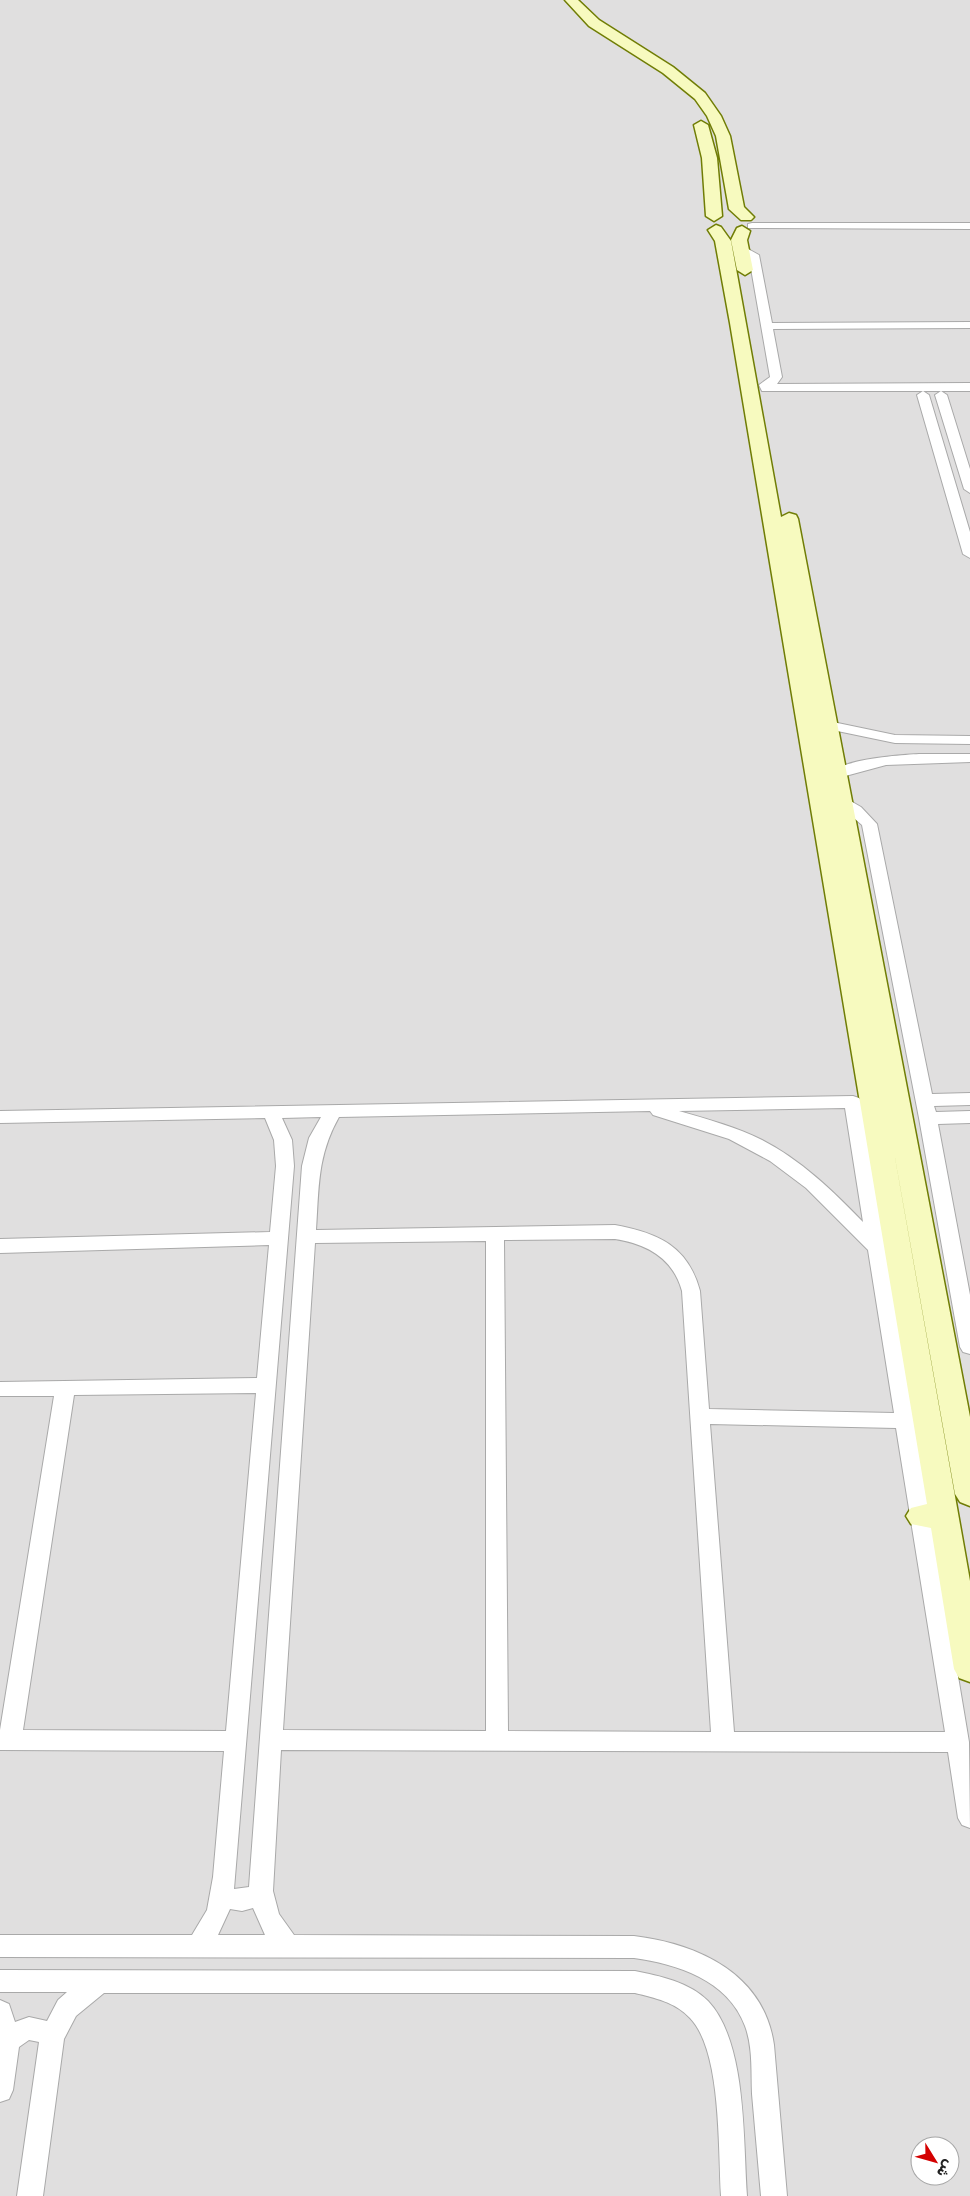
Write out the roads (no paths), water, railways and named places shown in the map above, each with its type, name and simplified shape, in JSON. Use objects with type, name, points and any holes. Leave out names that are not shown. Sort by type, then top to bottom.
[{"type":"street","points":[[571,0],[594,23],[668,70],[700,96],[719,126],[737,209],[754,255],[767,326],[776,377],[766,390]]},
{"type":"street","points":[[580,30],[662,80],[682,96],[692,108],[706,138],[715,223],[724,241],[862,1102],[932,1517],[958,1742],[970,1818]]},
{"type":"street","points":[[715,223],[745,231],[970,226]]},
{"type":"street","points":[[745,231],[766,390],[970,1494]]},
{"type":"street","points":[[767,326],[970,325]]},
{"type":"street","points":[[766,390],[970,388]]},
{"type":"street","points":[[766,390],[970,395]]},
{"type":"street","points":[[923,395],[970,554]]},
{"type":"street","points":[[941,395],[966,461],[970,490]]},
{"type":"street","points":[[828,725],[879,737],[970,740]]},
{"type":"street","points":[[936,740],[942,758]]},
{"type":"street","points":[[838,774],[875,762],[900,759],[970,758]]},
{"type":"street","points":[[875,762],[909,770],[970,770]]},
{"type":"street","points":[[842,801],[856,810],[869,824],[928,1118],[970,1347]]},
{"type":"street","points":[[924,1100],[970,1099]]},
{"type":"street","points":[[0,1116],[644,1107],[898,1101]]},
{"type":"street","points":[[862,1102],[877,1248],[905,1421],[932,1517],[970,1669]]},
{"type":"street","points":[[644,1107],[735,1136],[785,1162],[815,1185],[877,1248]]},
{"type":"street","points":[[199,1946],[218,1912],[223,1895],[237,1741],[280,1238],[285,1153],[280,1131],[271,1112]]},
{"type":"street","points":[[288,1946],[272,1927],[261,1893],[313,1152],[318,1138],[333,1112]]},
{"type":"street","points":[[928,1118],[970,1117]]},
{"type":"street","points":[[306,1237],[615,1232],[645,1239],[670,1253],[682,1266],[689,1281],[723,1741]]},
{"type":"street","points":[[495,1234],[497,1741]]},
{"type":"street","points":[[0,1246],[280,1238]]},
{"type":"street","points":[[0,1388],[267,1385]]},
{"type":"street","points":[[65,1388],[5,1740],[237,1741]]},
{"type":"street","points":[[700,1416],[905,1421]]},
{"type":"street","points":[[271,1740],[958,1742]]},
{"type":"street","points":[[223,1895],[236,1901],[245,1901],[261,1893]]},
{"type":"street","points":[[0,1946],[634,1947],[670,1952],[704,1966],[719,1976],[743,1999],[757,2025],[774,2196]]},
{"type":"street","points":[[0,1981],[635,1982],[667,1989],[681,1997],[708,2018],[721,2048],[724,2064],[734,2196]]},
{"type":"street","points":[[30,2196],[52,2037],[58,2022],[67,2008],[99,1981]]},
{"type":"street","points":[[0,2012],[7,2041],[0,2090]]},
{"type":"street","points":[[7,2041],[27,2028],[42,2029],[52,2037]]}]
